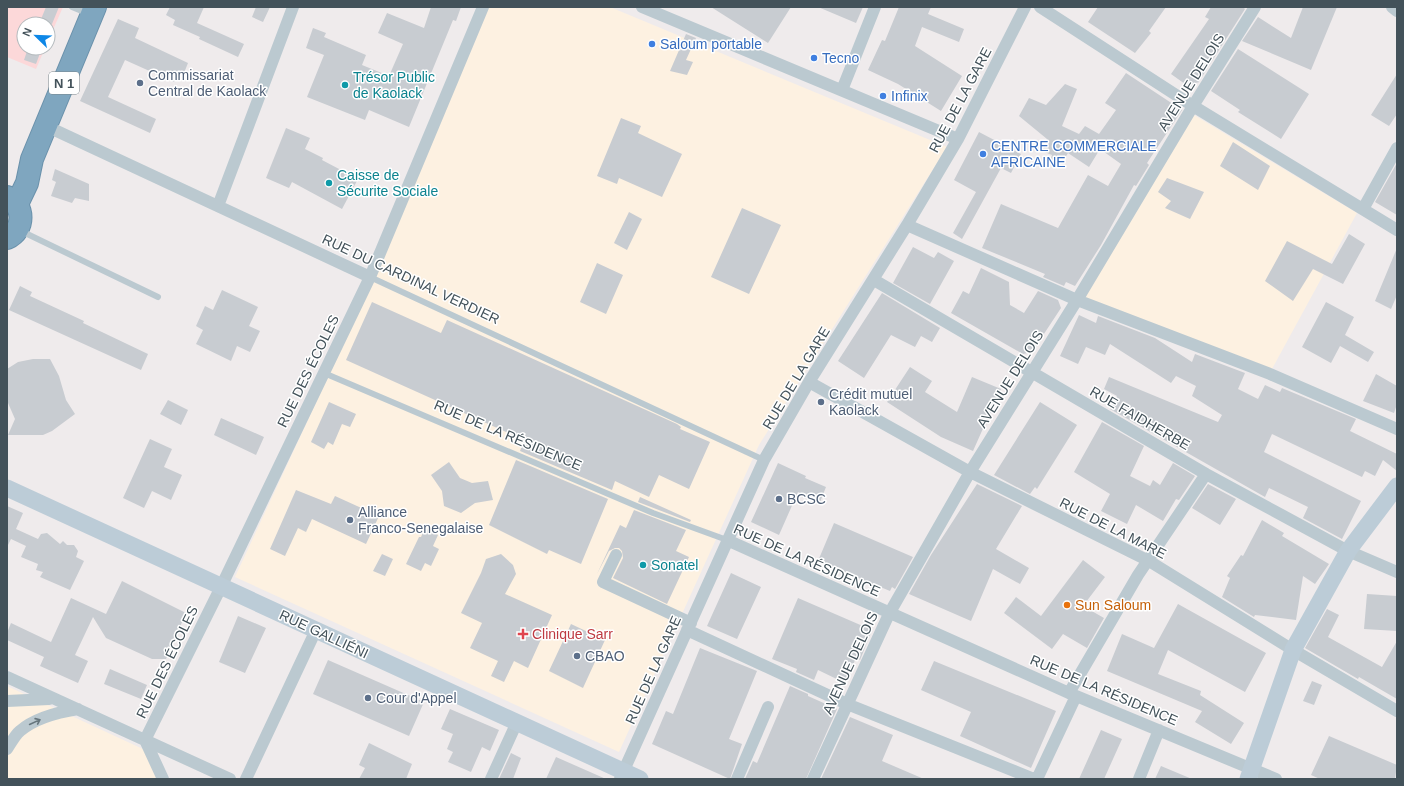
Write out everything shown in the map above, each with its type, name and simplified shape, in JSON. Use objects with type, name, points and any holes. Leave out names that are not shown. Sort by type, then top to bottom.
[{"type":"highway","name":"N 1","points":[[10,196],[28,183],[32,159],[93,11]]},
{"type":"highway","points":[[10,196],[21,217],[12,234]]},
{"type":"street","points":[[218,206],[293,7]]},
{"type":"street","name":"RUE DES ÉCOLES","points":[[144,740],[221,587],[370,277],[483,7]]},
{"type":"street","points":[[842,90],[875,7]]},
{"type":"street","name":"RUE DE LA GARE","points":[[622,775],[764,460],[809,382],[874,280],[958,139],[1025,7]]},
{"type":"street","points":[[1040,7],[1193,106],[1397,230]]},
{"type":"street","name":"AVENUE DELOIS","points":[[813,779],[889,614],[970,472],[1077,300],[1193,106],[1255,7]]},
{"type":"street","points":[[1392,7],[1397,11]]},
{"type":"street","points":[[647,8],[958,139]]},
{"type":"street","name":"RUE DU CARDINAL VERDIER","points":[[46,126],[370,277]]},
{"type":"street","points":[[1363,209],[1397,148]]},
{"type":"street","points":[[907,225],[1077,300],[1270,374],[1397,429]]},
{"type":"street","name":"RUE FAIDHERBE","points":[[874,280],[1206,474],[1348,551],[1397,572]]},
{"type":"street","name":"RUE DE LA MARE","points":[[809,382],[970,472],[1149,561],[1293,650],[1397,711]]},
{"type":"street","points":[[1037,779],[1073,695],[1138,575],[1149,561],[1206,474]]},
{"type":"street","points":[[1250,773],[1293,650],[1348,551],[1397,486]]},
{"type":"street","name":"RUE GALLIÉNI","points":[[7,488],[517,722],[622,775],[640,779]]},
{"type":"street","name":"RUE DE LA RÉSIDENCE","points":[[727,540],[889,614],[1073,695],[1159,730],[1250,773],[1276,779]]},
{"type":"street","points":[[616,555],[603,582],[847,704],[1034,779]]},
{"type":"street","points":[[246,779],[316,630]]},
{"type":"street","points":[[7,677],[230,779]]},
{"type":"street","points":[[7,701],[55,699]]},
{"type":"street","points":[[737,779],[768,706]]},
{"type":"street","points":[[7,748],[19,732],[32,723],[64,712],[78,709]]},
{"type":"street","points":[[491,779],[517,722]]},
{"type":"street","points":[[1138,779],[1159,730]]},
{"type":"street","points":[[144,740],[163,779]]},
{"type":"lane","points":[[72,7],[93,11]]},
{"type":"lane","points":[[12,234],[158,297]]},
{"type":"lane","name":"RUE DU CARDINAL VERDIER","points":[[370,277],[764,460]]},
{"type":"lane","name":"RUE DE LA RÉSIDENCE","points":[[324,373],[653,513],[727,540]]},
{"type":"shaded area","points":[[7,7],[63,7],[56,23],[56,16],[16,16],[16,56],[42,56],[36,69],[7,57]]},
{"type":"shaded area","points":[[488,7],[610,7],[947,147],[759,445],[619,752],[235,577],[379,267]]},
{"type":"shaded area","points":[[1194,115],[1357,213],[1272,369],[1084,299]]},
{"type":"shaded area","points":[[7,686],[145,750],[159,779],[7,779]]},
{"type":"building","points":[[46,7],[59,7],[55,16],[42,16]]},
{"type":"building","points":[[170,7],[204,7],[197,23],[244,44],[238,57],[173,25],[175,20],[166,15]]},
{"type":"building","points":[[256,7],[270,7],[263,22],[252,17]]},
{"type":"building","points":[[431,7],[461,7],[456,21],[453,20],[409,127],[369,110],[365,120],[307,97],[324,55],[306,48],[313,28],[326,33],[324,37],[366,55],[362,65],[389,76],[403,44],[378,33],[387,13],[424,28]]},
{"type":"building","points":[[711,7],[791,7],[768,43]]},
{"type":"building","points":[[818,7],[863,7],[856,23]]},
{"type":"building","points":[[899,7],[931,7],[928,14],[964,29],[959,42],[922,27],[915,46],[962,76],[941,111],[898,84],[868,70],[882,40],[885,41]]},
{"type":"building","points":[[1098,7],[1166,7],[1149,31],[1151,33],[1135,53],[1088,22]]},
{"type":"building","points":[[1211,7],[1243,7],[1245,9],[1198,83],[1197,82],[1192,89],[1171,74],[1209,19],[1205,17]]},
{"type":"building","points":[[1303,7],[1337,7],[1311,70],[1242,41],[1258,17],[1291,38]]},
{"type":"building","points":[[118,19],[139,28],[135,38],[188,63],[184,73],[179,71],[174,82],[125,60],[108,97],[156,119],[150,133],[80,101]]},
{"type":"building","points":[[686,34],[696,38],[686,60],[693,62],[687,75],[670,71]]},
{"type":"building","points":[[1238,49],[1309,94],[1281,139],[1238,112],[1240,110],[1211,91]]},
{"type":"building","points":[[25,56],[39,56],[36,64],[24,60]]},
{"type":"building","points":[[1126,73],[1182,110],[1147,163],[1149,165],[1136,186],[1134,185],[1101,245],[1075,286],[1066,282],[1064,286],[1043,277],[1045,274],[982,248],[1001,204],[1058,228],[1088,175],[1108,186],[1121,164],[1100,149],[1089,167],[1068,153],[1063,161],[1050,161],[1052,155],[1042,151],[1047,139],[1019,116],[1029,98],[1046,105],[1065,84],[1077,89],[1062,126],[1079,134],[1085,126],[1099,134],[1116,110],[1105,103]]},
{"type":"building","points":[[1397,74],[1397,114],[1389,126],[1371,115]]},
{"type":"building","points":[[621,118],[641,126],[638,133],[682,154],[662,197],[619,178],[617,184],[597,176]]},
{"type":"building","points":[[286,128],[310,138],[305,149],[358,179],[342,209],[292,182],[289,188],[266,178]]},
{"type":"building","points":[[979,132],[1021,154],[1011,173],[1001,168],[962,239],[953,233],[976,192],[954,180]]},
{"type":"building","points":[[1233,142],[1270,166],[1258,190],[1220,166]]},
{"type":"building","points":[[1397,163],[1397,215],[1375,202]]},
{"type":"building","points":[[55,169],[89,184],[89,201],[75,198],[72,203],[51,196],[56,182],[52,180]]},
{"type":"building","points":[[1167,178],[1204,192],[1190,219],[1165,208],[1171,201],[1158,192]]},
{"type":"building","points":[[742,208],[781,225],[749,294],[711,277]]},
{"type":"building","points":[[629,212],[642,219],[627,250],[614,243]]},
{"type":"building","points":[[1349,234],[1365,244],[1343,284],[1313,269],[1293,301],[1265,281],[1287,241],[1332,264]]},
{"type":"building","points":[[913,247],[934,258],[938,252],[954,261],[930,304],[893,283]]},
{"type":"building","points":[[1397,248],[1397,295],[1391,309],[1375,301]]},
{"type":"building","points":[[597,263],[623,275],[606,314],[580,302]]},
{"type":"building","points":[[981,268],[1009,282],[1010,305],[1024,313],[1038,291],[1058,300],[1061,308],[1032,352],[1023,354],[951,313],[963,291],[969,294]]},
{"type":"building","points":[[20,286],[32,292],[30,296],[84,321],[83,323],[148,354],[141,370],[9,310]]},
{"type":"building","points":[[222,290],[258,307],[249,326],[260,331],[250,352],[237,346],[231,361],[196,344],[203,330],[196,326],[205,306],[213,310]]},
{"type":"building","points":[[882,293],[940,328],[932,342],[921,336],[915,347],[891,335],[864,378],[838,361]]},
{"type":"building","points":[[372,302],[441,333],[447,320],[677,424],[681,427],[680,429],[710,442],[689,489],[659,475],[649,497],[615,481],[612,490],[520,451],[524,440],[346,360]]},
{"type":"building","points":[[1326,302],[1354,317],[1345,335],[1374,352],[1368,362],[1340,346],[1331,363],[1302,347]]},
{"type":"building","points":[[1079,315],[1096,323],[1098,316],[1155,338],[1192,362],[1195,354],[1245,373],[1238,389],[1258,399],[1265,385],[1280,392],[1282,388],[1356,419],[1350,431],[1397,454],[1397,471],[1383,460],[1375,476],[1365,471],[1362,477],[1272,434],[1264,452],[1361,501],[1342,539],[1303,518],[1308,507],[1269,488],[1265,497],[1110,409],[1117,396],[1104,389],[1109,377],[1218,422],[1222,415],[1192,396],[1196,386],[1176,376],[1171,383],[1110,344],[1105,355],[1086,347],[1078,364],[1060,356]]},
{"type":"building","points":[[33,359],[50,359],[59,376],[66,400],[75,414],[52,431],[43,435],[8,435],[15,419],[8,403],[7,369],[18,362]]},
{"type":"building","points":[[910,367],[932,381],[925,392],[957,412],[972,377],[1001,389],[973,451],[941,437],[887,402]]},
{"type":"building","points":[[1376,374],[1397,386],[1397,404],[1394,413],[1363,401]]},
{"type":"building","points":[[168,400],[188,410],[181,425],[160,414]]},
{"type":"building","points":[[329,402],[356,414],[350,427],[342,424],[333,445],[328,442],[324,449],[311,442]]},
{"type":"building","points":[[1040,402],[1077,425],[1037,489],[1035,487],[1030,494],[994,475]]},
{"type":"building","points":[[221,418],[264,437],[256,455],[214,435]]},
{"type":"building","points":[[1102,422],[1144,446],[1130,476],[1150,486],[1153,480],[1160,485],[1173,463],[1195,476],[1179,500],[1176,499],[1163,521],[1136,505],[1127,524],[1101,511],[1110,494],[1074,472]]},
{"type":"building","points":[[150,439],[172,449],[164,467],[182,475],[171,500],[152,491],[144,508],[123,498]]},
{"type":"building","points":[[516,460],[608,499],[581,564],[549,550],[547,554],[489,525]]},
{"type":"building","points":[[449,462],[460,478],[472,483],[488,481],[493,500],[475,503],[461,513],[444,506],[442,491],[431,475]]},
{"type":"building","name":"BCSC","points":[[778,463],[806,476],[805,478],[826,487],[820,502],[798,492],[779,535],[751,522]]},
{"type":"building","points":[[977,484],[1022,506],[996,549],[1029,568],[1020,584],[993,569],[971,621],[909,594],[931,555]]},
{"type":"building","points":[[1208,484],[1236,499],[1220,525],[1192,508]]},
{"type":"building","points":[[296,490],[331,504],[335,496],[379,516],[366,544],[312,519],[306,532],[298,528],[285,556],[270,549]]},
{"type":"building","points":[[640,497],[691,520],[690,522],[638,502]]},
{"type":"building","points":[[7,506],[23,513],[16,529],[38,539],[41,534],[47,533],[60,544],[63,541],[67,545],[74,545],[78,551],[76,557],[84,561],[70,590],[40,577],[43,572],[36,570],[38,564],[21,557],[26,546],[11,539],[7,547]]},
{"type":"building","name":"Sonatel","points":[[634,510],[686,530],[676,551],[689,557],[667,604],[613,578],[623,558],[622,551],[619,548],[609,551],[597,574],[620,525],[626,528]]},
{"type":"building","points":[[1262,520],[1284,533],[1282,536],[1329,564],[1315,584],[1303,576],[1296,620],[1255,615],[1254,617],[1222,597],[1230,578],[1227,576],[1241,555],[1243,556]]},
{"type":"building","points":[[834,523],[913,557],[895,589],[892,587],[890,591],[818,561]]},
{"type":"building","points":[[425,528],[438,535],[433,546],[439,549],[431,566],[425,563],[421,571],[406,564]]},
{"type":"building","points":[[382,554],[393,559],[385,576],[373,571]]},
{"type":"building","points":[[501,554],[513,565],[516,574],[505,594],[552,615],[528,668],[514,661],[504,682],[491,676],[498,661],[470,648],[482,623],[461,613],[481,573],[486,559]]},
{"type":"building","name":"Sun Saloum","points":[[1083,560],[1105,577],[1083,606],[1104,618],[1087,648],[1063,634],[1052,649],[1004,613],[1016,597],[1041,616]]},
{"type":"building","points":[[731,573],[761,587],[737,639],[707,626]]},
{"type":"building","points":[[122,581],[186,613],[166,659],[152,659],[106,638],[93,617],[75,655],[88,661],[78,683],[40,666],[44,657],[7,640],[7,633],[11,623],[51,642],[71,598],[106,614]]},
{"type":"building","points":[[1367,594],[1397,596],[1397,631],[1364,629]]},
{"type":"building","points":[[798,598],[872,630],[860,660],[856,658],[845,683],[818,670],[814,680],[796,672],[797,669],[772,659]]},
{"type":"building","points":[[1178,604],[1266,653],[1245,692],[1168,650],[1158,674],[1201,691],[1200,695],[1244,723],[1231,744],[1195,722],[1202,711],[1107,671],[1122,634],[1154,648]]},
{"type":"building","points":[[1327,609],[1339,615],[1328,637],[1382,667],[1397,641],[1397,699],[1359,677],[1358,679],[1305,648]]},
{"type":"building","points":[[238,616],[266,628],[245,673],[219,662]]},
{"type":"building","name":"CBAO","points":[[571,624],[605,640],[583,688],[549,671]]},
{"type":"building","points":[[700,648],[757,671],[729,739],[742,744],[730,779],[652,744],[666,711],[673,714]]},
{"type":"building","name":"Cour d'Appel","points":[[328,660],[424,702],[409,736],[313,694]]},
{"type":"building","points":[[934,661],[1056,711],[1031,768],[960,736],[971,712],[921,690]]},
{"type":"building","points":[[110,669],[147,685],[141,699],[104,684]]},
{"type":"building","points":[[1312,681],[1322,685],[1314,705],[1303,701]]},
{"type":"building","points":[[790,686],[837,709],[806,779],[745,779],[753,761],[757,763]]},
{"type":"building","points":[[450,709],[499,730],[490,751],[482,747],[471,772],[448,762],[453,752],[447,749],[453,734],[441,729]]},
{"type":"building","points":[[850,717],[893,735],[882,761],[924,779],[821,779]]},
{"type":"building","points":[[1101,730],[1122,739],[1104,779],[1079,779]]},
{"type":"building","points":[[1329,736],[1397,765],[1395,779],[1320,779],[1311,775]]},
{"type":"building","points":[[369,743],[412,764],[406,779],[359,779],[365,768],[359,765]]},
{"type":"building","points":[[511,753],[521,758],[513,779],[499,779]]},
{"type":"building","points":[[556,757],[606,779],[546,779]]},
{"type":"building","points":[[1161,766],[1192,779],[1155,779]]},
{"type":"place","name":"Saloum portable","points":[[652,44]]},
{"type":"place","name":"Tecno","points":[[814,58]]},
{"type":"place","name":"Commissariat Central de Kaolack","points":[[140,83]]},
{"type":"place","name":"Trésor Public de Kaolack","points":[[345,85]]},
{"type":"place","name":"Infinix","points":[[883,96]]},
{"type":"place","name":"CENTRE COMMERCIALE AFRICAINE","points":[[983,154]]},
{"type":"place","name":"Caisse de Sécurite Sociale","points":[[329,183]]},
{"type":"place","name":"Crédit mutuel Kaolack","points":[[821,402]]},
{"type":"place","name":"BCSC","points":[[779,499]]},
{"type":"place","name":"Alliance Franco-Senegalaise","points":[[350,520]]},
{"type":"place","name":"Sonatel","points":[[643,565]]},
{"type":"place","name":"Sun Saloum","points":[[1067,605]]},
{"type":"place","name":"Clinique Sarr","points":[[523,634]]},
{"type":"place","name":"CBAO","points":[[577,656]]},
{"type":"place","name":"Cour d'Appel","points":[[368,698]]}]
